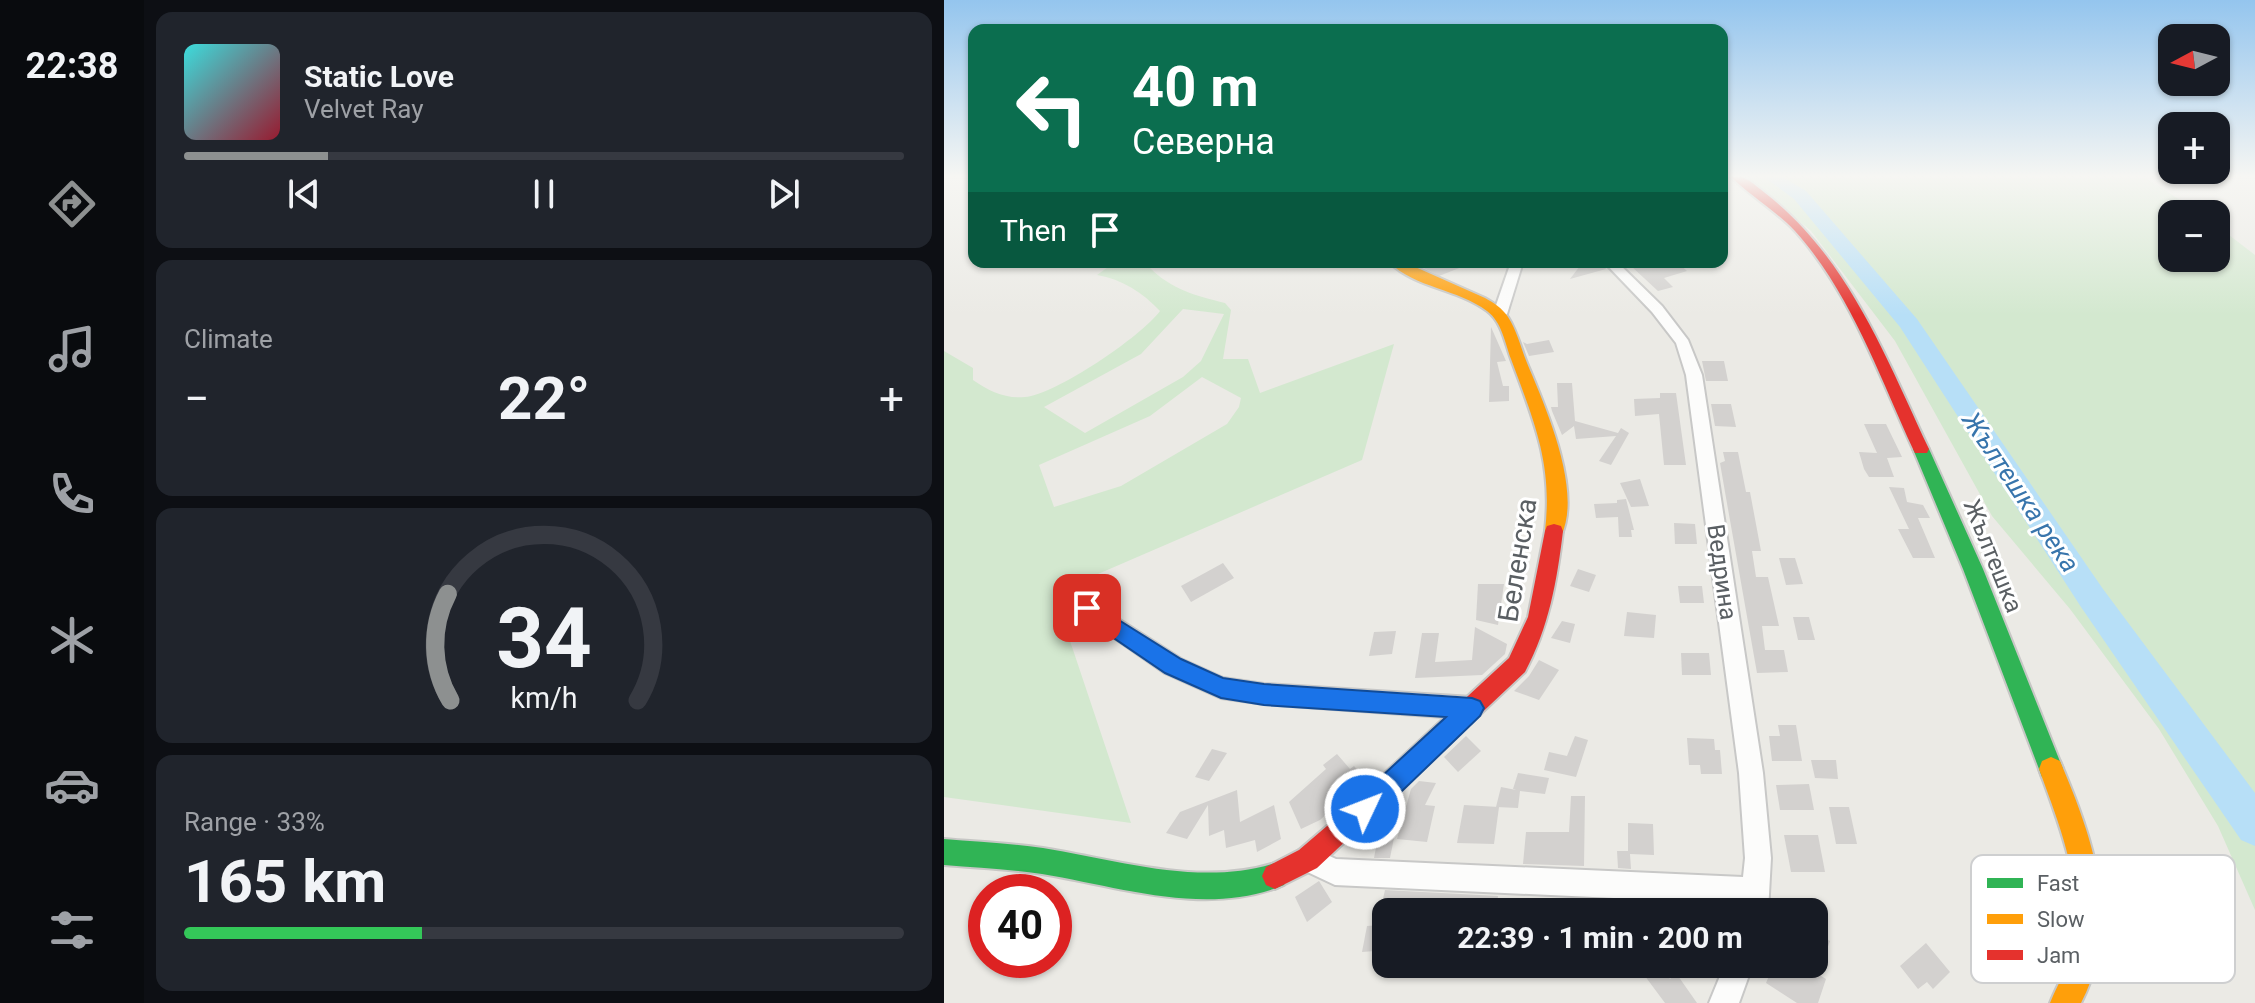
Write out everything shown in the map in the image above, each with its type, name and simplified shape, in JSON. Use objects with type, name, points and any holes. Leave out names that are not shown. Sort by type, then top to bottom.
[{"type":"main road","name":"Жълтешка","points":[[1794,222],[1818,253],[1847,301],[1912,429],[1966,547],[2079,855]]},
{"type":"main road","points":[[1404,268],[1418,278],[1489,305],[1500,314]]},
{"type":"main road","name":"Беленска","points":[[944,852],[1049,862],[1180,883],[1240,887],[1264,882],[1308,859],[1517,665],[1533,640],[1543,606],[1557,514],[1557,478],[1554,450],[1500,314]]},
{"type":"main road","name":"Жълтешка","points":[[2065,1003],[2077,983]]},
{"type":"street","points":[[1500,314],[1515,268]]},
{"type":"street","name":"Ведрина","points":[[1616,268],[1657,309],[1683,343],[1694,375],[1751,773],[1758,858],[1756,898]]},
{"type":"street","points":[[1087,608],[1173,666],[1221,688],[1264,694],[1472,708]]},
{"type":"street","points":[[1308,859],[1335,872],[1700,898]]},
{"type":"street","points":[[1724,1003],[1734,978]]},
{"type":"green space","points":[[1800,222],[2158,222],[2158,272],[2230,272],[2230,236],[2255,255],[2255,910],[2235,865],[2235,855],[2231,855],[2218,826],[2159,729],[2070,609],[1992,516],[1895,341],[1811,231]]},
{"type":"green space","points":[[1107,268],[1150,268],[1175,286],[1225,303],[1231,310],[1223,359],[1248,359],[1260,393],[1394,344],[1362,460],[1054,593],[1131,823],[944,797],[944,351],[973,368],[973,380],[985,388],[1011,397],[1039,394],[1097,363],[1136,335],[1160,311],[1132,288],[1097,275]],"holes":[[[1183,309],[1224,314],[1201,361],[1183,377],[1085,433],[1044,407],[1141,354]],[[1202,377],[1241,398],[1239,407],[1227,424],[1121,486],[1054,507],[1039,465],[1150,416]]]},
{"type":"building","points":[[1424,268],[1459,268],[1439,276]]},
{"type":"building","points":[[1578,268],[1606,269],[1570,279]]},
{"type":"building","points":[[1633,268],[1684,268],[1687,271],[1664,278],[1673,287],[1658,291]]},
{"type":"building","points":[[1491,327],[1506,361],[1497,362],[1503,386],[1509,386],[1509,401],[1489,402]]},
{"type":"building","points":[[1549,340],[1554,352],[1529,356],[1523,342],[1527,344]]},
{"type":"building","points":[[1702,361],[1724,361],[1728,381],[1706,381]]},
{"type":"building","points":[[1557,383],[1572,383],[1575,421],[1618,433],[1621,428],[1629,433],[1611,465],[1599,461],[1616,436],[1576,439],[1574,426],[1562,435],[1551,407],[1558,407]]},
{"type":"building","points":[[1660,393],[1676,393],[1686,465],[1664,465],[1659,414],[1635,416],[1634,399],[1660,398]]},
{"type":"building","points":[[1711,404],[1731,404],[1736,427],[1715,426]]},
{"type":"building","points":[[1864,424],[1886,424],[1902,457],[1887,458],[1894,477],[1869,477],[1864,469],[1859,452],[1877,453]]},
{"type":"building","points":[[1723,452],[1738,452],[1746,492],[1750,492],[1761,551],[1752,551],[1756,577],[1768,577],[1779,626],[1762,626],[1765,650],[1784,650],[1788,672],[1757,673],[1720,463],[1725,461]]},
{"type":"building","points":[[1640,479],[1649,506],[1631,507],[1620,483]]},
{"type":"building","points":[[1889,487],[1904,488],[1907,502],[1923,505],[1930,518],[1918,518],[1935,558],[1913,558],[1898,529],[1909,529]]},
{"type":"building","points":[[1626,499],[1634,530],[1631,530],[1632,537],[1619,537],[1618,517],[1596,518],[1594,504],[1617,503],[1617,500]]},
{"type":"building","points":[[1674,523],[1695,524],[1697,544],[1675,544]]},
{"type":"building","points":[[1779,558],[1795,558],[1803,584],[1786,585]]},
{"type":"building","points":[[1223,563],[1234,578],[1191,602],[1181,586]]},
{"type":"building","points":[[1578,569],[1596,575],[1589,592],[1570,586]]},
{"type":"building","points":[[1478,584],[1504,584],[1498,625],[1476,620]]},
{"type":"building","points":[[1678,586],[1702,586],[1704,603],[1680,603]]},
{"type":"building","points":[[1627,612],[1656,615],[1654,638],[1624,636]]},
{"type":"building","points":[[1793,617],[1809,617],[1815,640],[1798,640]]},
{"type":"building","points":[[1562,621],[1575,624],[1570,643],[1551,638]]},
{"type":"building","points":[[1475,627],[1507,644],[1505,654],[1482,675],[1415,678],[1422,633],[1439,633],[1435,662],[1472,660]]},
{"type":"building","points":[[1396,631],[1392,654],[1369,656],[1374,632]]},
{"type":"building","points":[[1681,653],[1709,653],[1711,675],[1682,675]]},
{"type":"building","points":[[1539,660],[1559,670],[1539,700],[1514,691]]},
{"type":"building","points":[[1778,725],[1796,725],[1802,761],[1772,761],[1769,736],[1780,736]]},
{"type":"building","points":[[1466,736],[1481,751],[1458,772],[1444,757]]},
{"type":"building","points":[[1575,736],[1588,740],[1576,777],[1544,770],[1549,752],[1567,756]]},
{"type":"building","points":[[1687,738],[1714,739],[1715,750],[1720,750],[1722,774],[1701,774],[1700,765],[1689,765]]},
{"type":"building","points":[[1212,749],[1227,753],[1209,781],[1195,777]]},
{"type":"building","points":[[1337,754],[1350,769],[1354,766],[1365,779],[1320,820],[1301,829],[1289,802],[1326,769],[1323,765]]},
{"type":"building","points":[[1811,760],[1836,760],[1838,779],[1815,778]]},
{"type":"building","points":[[1518,773],[1549,778],[1545,794],[1520,791],[1518,808],[1496,807],[1501,787],[1516,790],[1513,789]]},
{"type":"building","points":[[1419,781],[1436,783],[1425,805],[1435,806],[1427,842],[1397,839],[1411,789]]},
{"type":"building","points":[[1809,784],[1814,810],[1780,810],[1776,785]]},
{"type":"building","points":[[1237,790],[1240,822],[1274,805],[1281,839],[1257,852],[1255,840],[1226,848],[1224,830],[1209,836],[1208,805],[1187,839],[1166,833],[1180,812]]},
{"type":"building","points":[[1571,796],[1585,796],[1584,866],[1523,864],[1526,832],[1569,832]]},
{"type":"building","points":[[1464,805],[1499,807],[1494,844],[1457,843]]},
{"type":"building","points":[[1829,807],[1849,807],[1857,844],[1836,844]]},
{"type":"building","points":[[1628,823],[1653,824],[1654,855],[1630,854],[1631,869],[1618,868],[1617,851],[1628,851]]},
{"type":"building","points":[[1784,835],[1818,835],[1825,872],[1791,872]]},
{"type":"building","points":[[1378,837],[1394,838],[1390,858],[1374,858]]},
{"type":"building","points":[[1319,881],[1332,902],[1307,922],[1295,897]]},
{"type":"building","points":[[1385,890],[1498,896],[1498,898],[1383,898]]},
{"type":"building","points":[[1367,926],[1372,926],[1372,951],[1362,952]]},
{"type":"building","points":[[1926,943],[1950,972],[1933,989],[1927,982],[1918,989],[1900,966]]},
{"type":"building","points":[[1646,978],[1680,978],[1697,1003],[1665,1003]]},
{"type":"building","points":[[1768,978],[1826,979],[1818,1003],[1797,1003],[1766,983]]},
{"type":"waterway","name":"Жълтешка река","points":[[1823,222],[1909,324],[2092,598],[2255,826]]},
{"type":"traffic: fast","points":[[1921,449],[1973,569],[2051,769]]},
{"type":"traffic: fast","points":[[944,852],[1037,860],[1192,885],[1252,884],[1275,876]]},
{"type":"traffic: slow","points":[[1405,268],[1480,301],[1502,318],[1550,442],[1557,483],[1554,531]]},
{"type":"traffic: slow","points":[[2051,769],[2080,855]]},
{"type":"traffic: slow","points":[[2065,1003],[2076,983]]},
{"type":"traffic: jam","points":[[1791,222],[1819,254],[1853,307],[1921,449]]},
{"type":"traffic: jam","points":[[1275,876],[1308,859],[1343,829],[1517,665],[1538,617],[1554,531]]},
{"type":"route","points":[[1087,608],[1173,666],[1221,688],[1264,694],[1472,708],[1365,809]]}]
